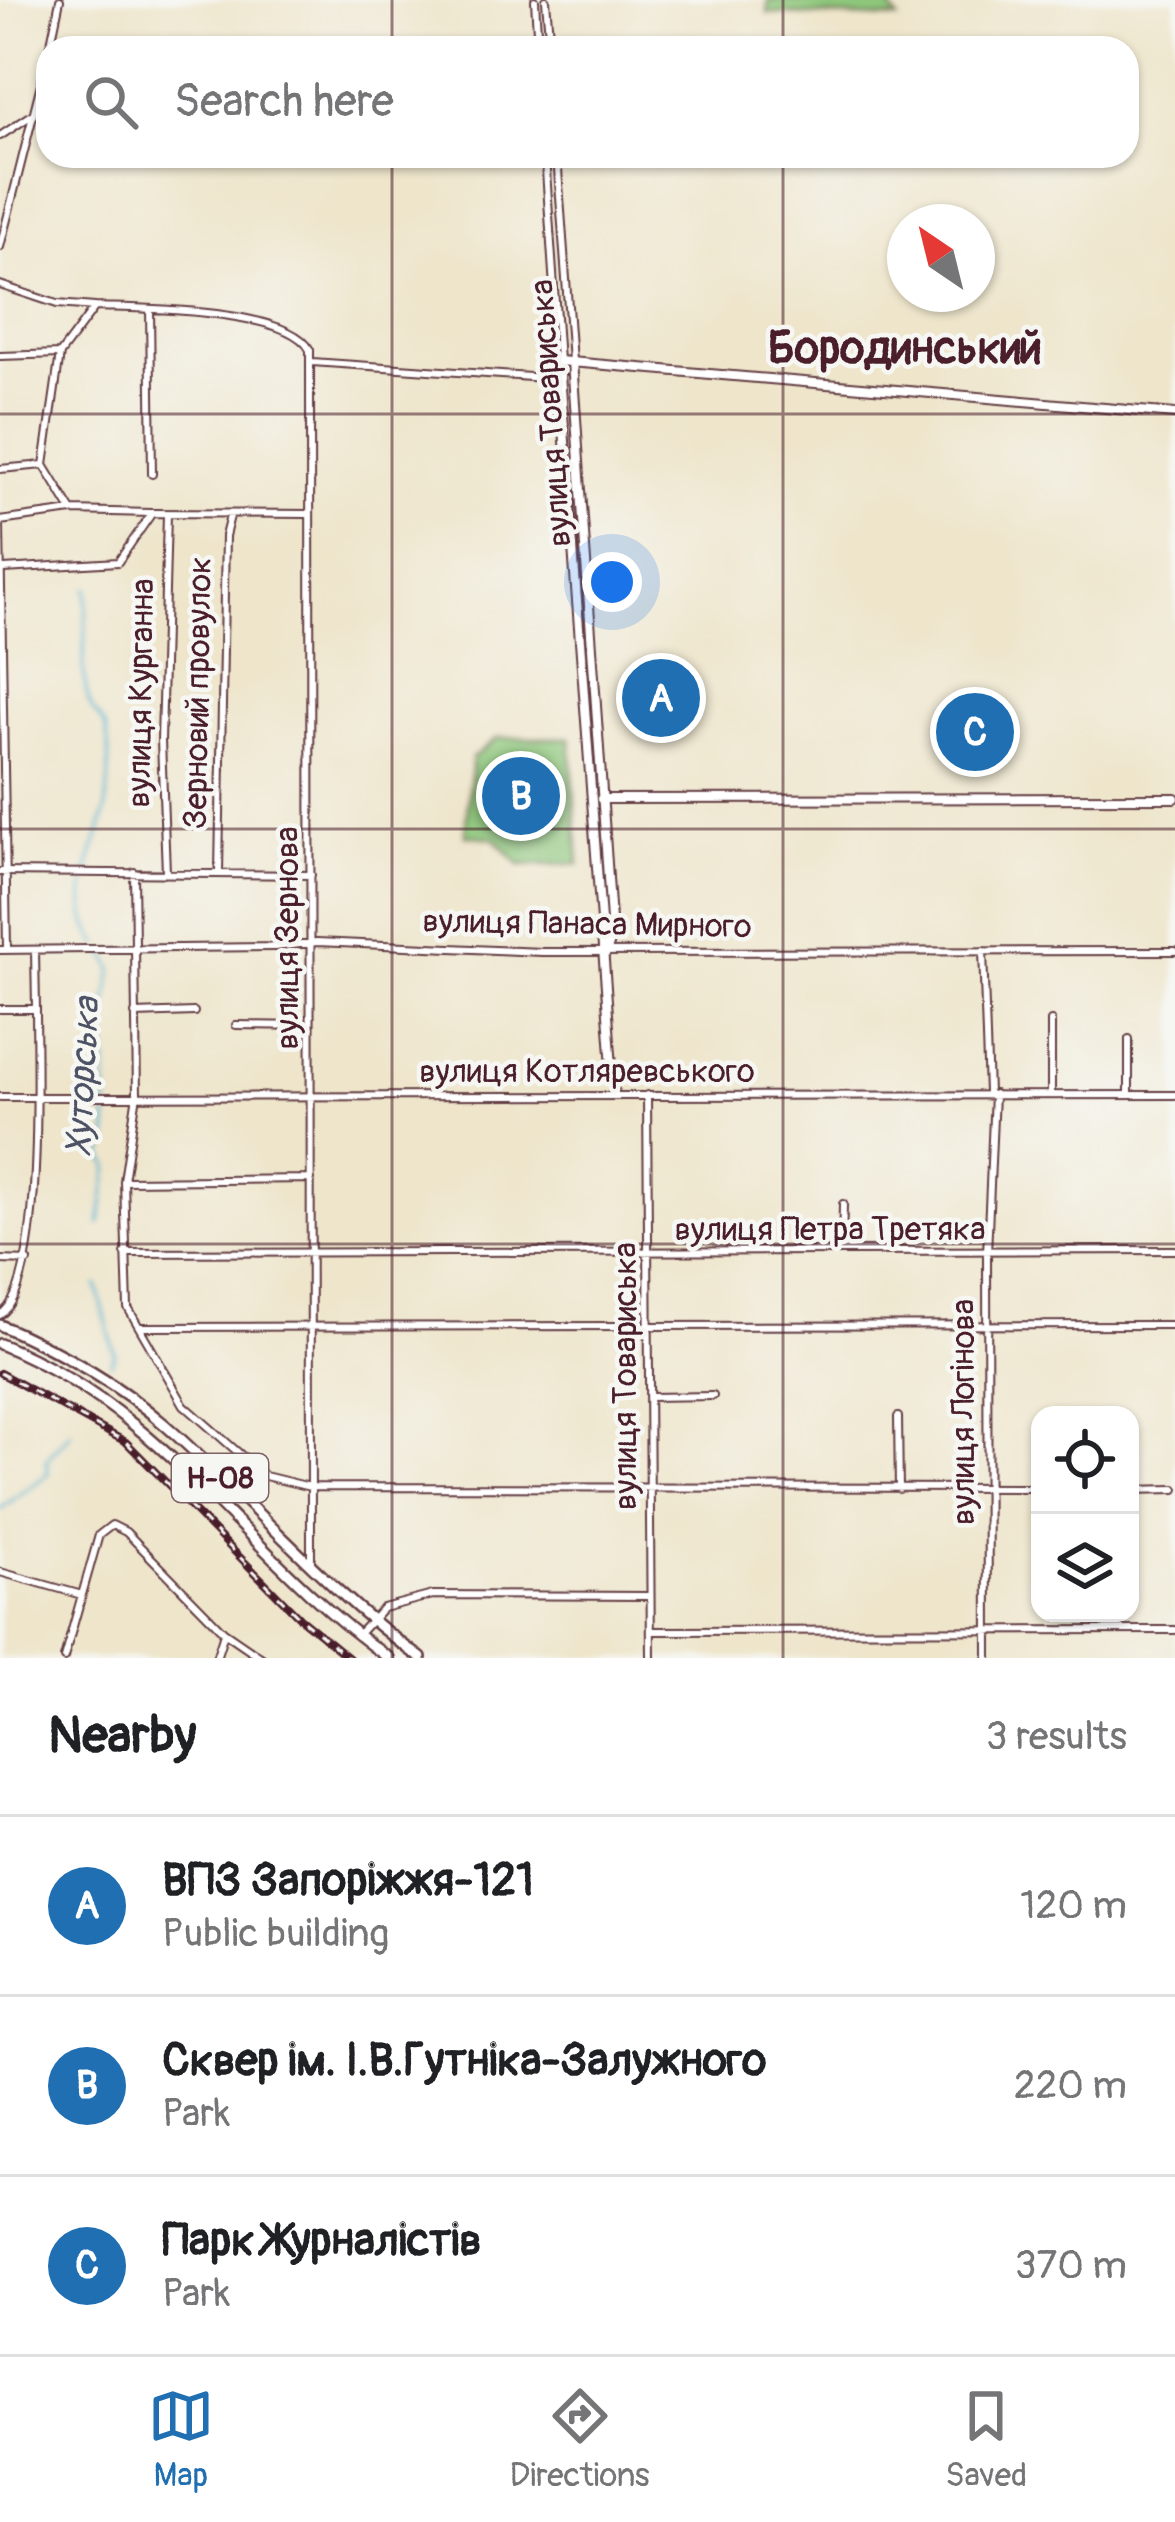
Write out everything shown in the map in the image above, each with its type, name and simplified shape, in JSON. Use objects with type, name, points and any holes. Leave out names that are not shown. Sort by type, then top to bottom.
[{"type":"main road","name":"Н-08","points":[[0,1325],[95,1376],[161,1421],[310,1570],[421,1658]]},
{"type":"main road","name":"Н-08","points":[[0,1344],[86,1389],[149,1432],[358,1636],[389,1658]]},
{"type":"street","points":[[52,36],[60,0]]},
{"type":"street","points":[[535,0],[537,36]]},
{"type":"street","points":[[546,0],[549,36]]},
{"type":"street","points":[[0,247],[36,105]]},
{"type":"street","points":[[0,136],[34,113]]},
{"type":"street","name":"вулиця Товариська","points":[[546,168],[614,1094]]},
{"type":"street","name":"вулиця Товариська","points":[[558,168],[613,935],[606,952]]},
{"type":"street","points":[[550,231],[562,230]]},
{"type":"street","points":[[0,285],[57,304],[277,324],[304,338],[312,362],[560,379]]},
{"type":"street","points":[[72,511],[44,465],[60,354],[95,308]]},
{"type":"street","points":[[150,309],[152,474]]},
{"type":"street","points":[[0,356],[60,354]]},
{"type":"street","points":[[559,361],[1175,414]]},
{"type":"street","name":"вулиця Зернова","points":[[310,1570],[312,362]]},
{"type":"street","points":[[0,469],[44,465]]},
{"type":"street","points":[[3,950],[0,523],[72,511],[129,508],[152,514],[230,517],[309,514]]},
{"type":"street","points":[[3,568],[118,562],[152,514]]},
{"type":"street","name":"вулиця Курганна","points":[[166,872],[161,741],[167,514]]},
{"type":"street","name":"Зерновий провулок","points":[[219,872],[225,536],[230,517]]},
{"type":"street","points":[[588,774],[594,780],[600,774]]},
{"type":"street","points":[[591,800],[1175,798]]},
{"type":"street","points":[[134,872],[137,1094],[124,1181],[128,1308],[166,1378],[192,1413],[265,1477],[310,1486],[1031,1488]]},
{"type":"street","points":[[4,873],[311,875]]},
{"type":"street","name":"вулиця Панаса Мирного","points":[[3,950],[308,943],[606,952],[1175,951]]},
{"type":"street","points":[[0,1315],[14,1304],[28,1261],[36,1096],[35,950]]},
{"type":"street","name":"вулиця Логінова","points":[[983,951],[991,1094],[988,1658]]},
{"type":"street","points":[[0,1009],[36,1009]]},
{"type":"street","points":[[135,1014],[194,1012]]},
{"type":"street","points":[[1051,1021],[1051,1094]]},
{"type":"street","points":[[236,1025],[310,1026]]},
{"type":"street","points":[[1129,1039],[1129,1095]]},
{"type":"street","name":"вулиця Товариська","points":[[647,1095],[651,1658]]},
{"type":"street","name":"вулиця Котляревського","points":[[0,1097],[1175,1095]]},
{"type":"street","points":[[124,1181],[311,1179]]},
{"type":"street","points":[[842,1251],[843,1204]]},
{"type":"street","name":"вулиця Петра Третяка","points":[[125,1253],[1175,1250]]},
{"type":"street","points":[[0,1260],[28,1261]]},
{"type":"street","points":[[141,1327],[1175,1325]]},
{"type":"street","points":[[650,1397],[713,1396]]},
{"type":"street","points":[[898,1417],[899,1489]]},
{"type":"street","points":[[1139,1490],[1175,1490]]},
{"type":"street","points":[[64,1658],[99,1535],[112,1525],[126,1532],[224,1632],[262,1658]]},
{"type":"street","points":[[0,1572],[82,1595]]},
{"type":"street","points":[[358,1636],[390,1604],[433,1595],[650,1596]]},
{"type":"street","points":[[652,1631],[1175,1630]]},
{"type":"street","points":[[216,1658],[224,1632]]},
{"type":"green space","points":[[768,0],[885,0],[898,19],[768,13]]},
{"type":"green space","points":[[497,738],[570,738],[579,864],[520,865],[494,838],[465,835],[472,758]]},
{"type":"waterway","name":"Хуторська","points":[[87,588],[85,679],[91,707],[106,730],[109,760],[105,813],[84,895],[84,912],[99,945]]},
{"type":"waterway","name":"Хуторська","points":[[100,1224],[109,1166],[103,1157],[108,1141],[105,1012],[113,969],[105,952]]},
{"type":"waterway","name":"Хуторська","points":[[97,1285],[115,1354],[111,1363]]},
{"type":"waterway","name":"Хуторська","points":[[0,1509],[48,1474],[47,1459],[71,1432]]},
{"type":"railway","points":[[0,1373],[126,1442],[300,1618],[349,1658]]},
{"type":"place","name":"ВПЗ Запоріжжя-121","points":[[661,698]]},
{"type":"place","name":"Парк Журналістів","points":[[975,732]]},
{"type":"place","name":"Сквер ім. І.В.Гутніка-Залужного","points":[[521,796]]},
{"type":"district","name":"Бородинський","points":[[905,349]]}]
